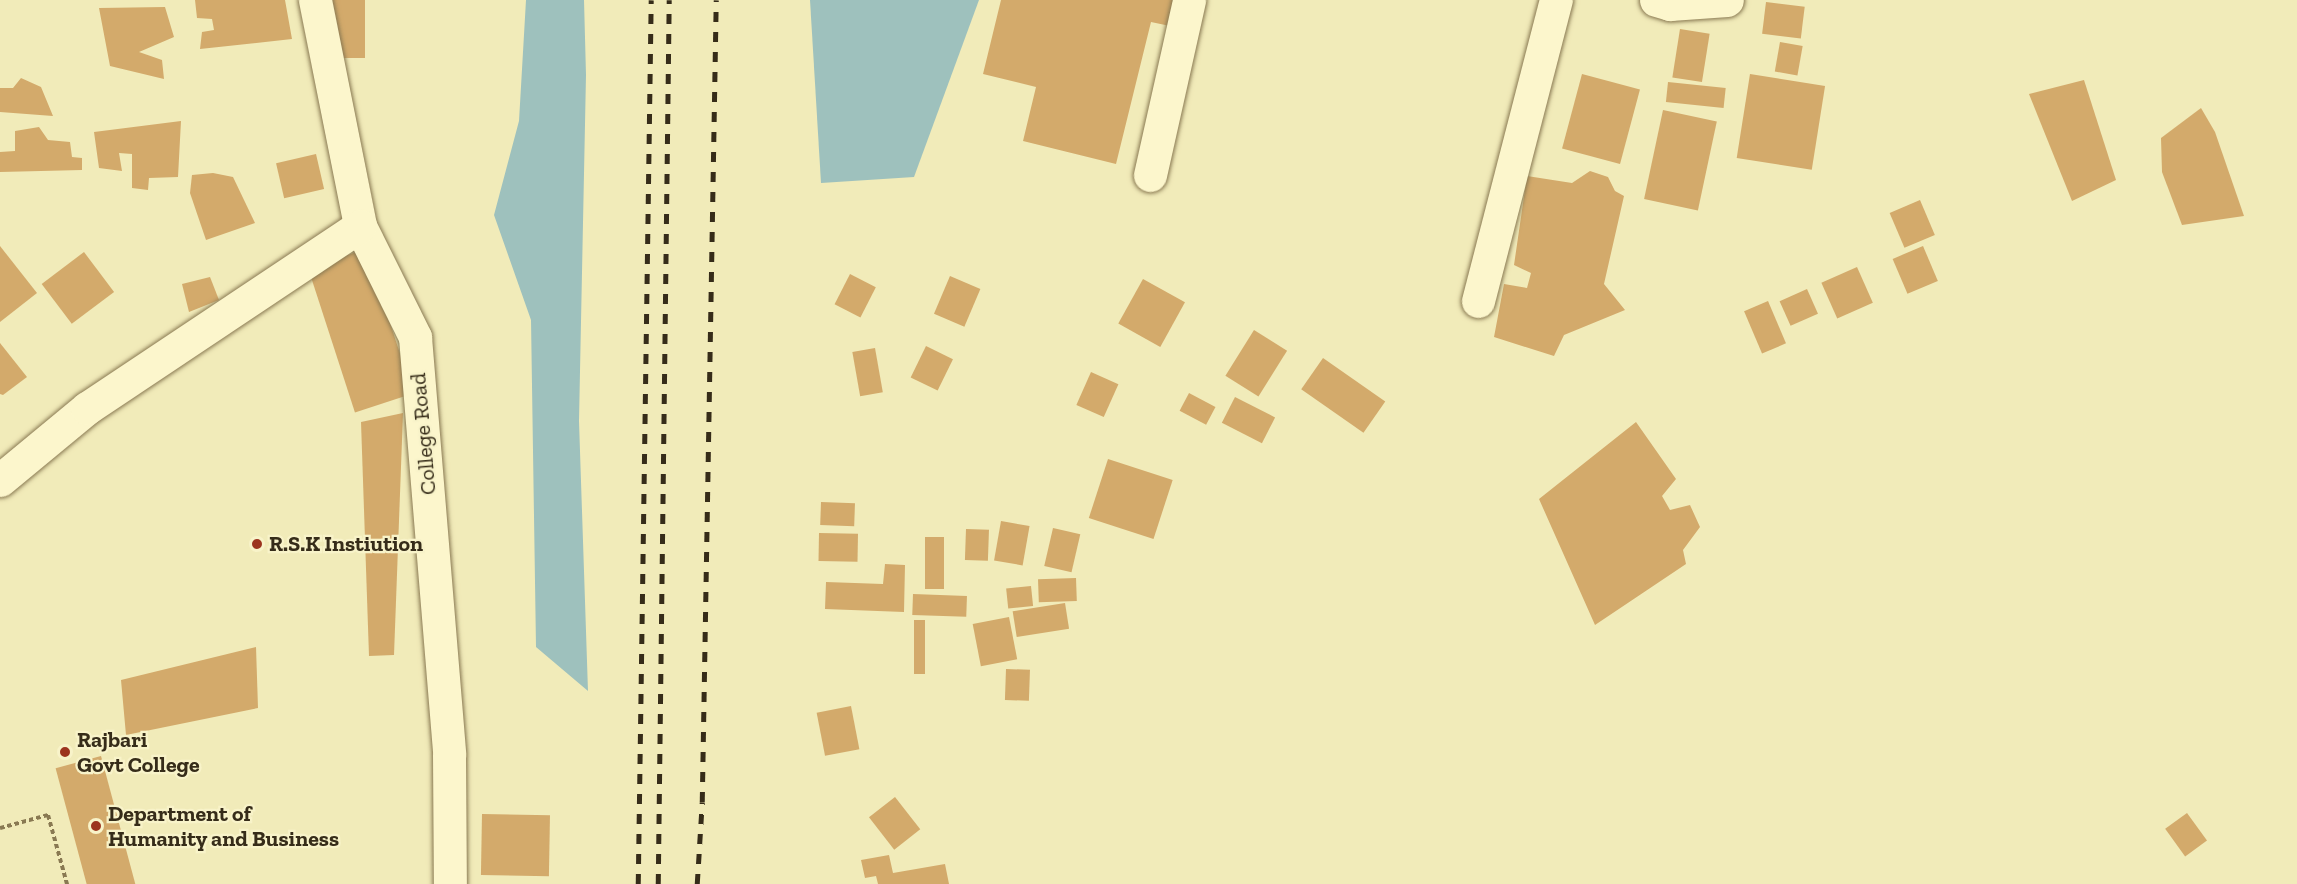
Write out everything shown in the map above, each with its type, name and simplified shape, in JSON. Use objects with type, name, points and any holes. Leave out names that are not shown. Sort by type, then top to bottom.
[{"type":"street","name":"College Road","points":[[315,0],[360,226],[415,337],[448,755],[450,884]]},
{"type":"street","points":[[1150,175],[1189,0]]},
{"type":"street","points":[[1478,301],[1556,0]]},
{"type":"street","points":[[1656,0],[1670,4],[1727,0]]},
{"type":"street","points":[[0,480],[87,408],[360,226]]},
{"type":"path","points":[[0,828],[48,815],[67,884]]},
{"type":"water","points":[[526,0],[584,0],[586,75],[579,421],[588,691],[536,647],[531,320],[494,215],[519,121]]},
{"type":"water","points":[[810,0],[979,0],[914,177],[821,183]]},
{"type":"building","points":[[195,0],[285,0],[292,39],[200,49],[202,32],[214,30],[212,19],[197,18]]},
{"type":"building","points":[[331,0],[365,0],[365,58],[331,58]]},
{"type":"building","points":[[1001,0],[1177,0],[1170,26],[1151,22],[1116,164],[1023,141],[1036,87],[983,74]]},
{"type":"building","points":[[1766,2],[1805,7],[1801,39],[1762,34]]},
{"type":"building","points":[[165,7],[174,37],[139,52],[162,60],[164,79],[110,66],[99,8]]},
{"type":"building","points":[[1680,29],[1710,34],[1702,82],[1672,77]]},
{"type":"building","points":[[1780,42],[1803,46],[1797,76],[1775,72]]},
{"type":"building","points":[[1582,74],[1640,90],[1620,164],[1562,148]]},
{"type":"building","points":[[1750,74],[1825,86],[1812,170],[1737,158]]},
{"type":"building","points":[[21,78],[41,87],[53,116],[0,112],[0,88],[13,88]]},
{"type":"building","points":[[2084,80],[2116,180],[2072,201],[2029,94]]},
{"type":"building","points":[[1668,82],[1726,88],[1724,108],[1666,102]]},
{"type":"building","points":[[2201,108],[2215,132],[2244,216],[2182,225],[2162,172],[2161,138]]},
{"type":"building","points":[[1663,110],[1717,121],[1698,210],[1644,199]]},
{"type":"building","points":[[181,121],[178,177],[149,178],[148,190],[132,188],[132,154],[119,153],[122,171],[99,168],[94,132]]},
{"type":"building","points":[[39,127],[48,140],[70,142],[72,157],[82,158],[82,170],[0,172],[0,152],[15,151],[15,131]]},
{"type":"building","points":[[316,154],[324,189],[284,198],[276,163]]},
{"type":"building","points":[[1590,171],[1608,177],[1615,191],[1624,196],[1604,284],[1625,310],[1564,335],[1554,356],[1494,337],[1504,284],[1527,288],[1531,273],[1514,265],[1527,176],[1572,183]]},
{"type":"building","points":[[213,173],[233,177],[255,223],[206,240],[190,193],[192,175]]},
{"type":"building","points":[[1920,200],[1935,235],[1904,248],[1890,213]]},
{"type":"building","points":[[0,246],[37,293],[0,322]]},
{"type":"building","points":[[1923,246],[1938,281],[1907,294],[1893,259]]},
{"type":"building","points":[[366,249],[413,394],[355,412],[308,268]]},
{"type":"building","points":[[84,252],[114,292],[72,324],[42,284]]},
{"type":"building","points":[[1857,267],[1873,303],[1837,318],[1821,283]]},
{"type":"building","points":[[850,274],[876,287],[860,317],[835,304]]},
{"type":"building","points":[[950,276],[980,289],[964,327],[934,314]]},
{"type":"building","points":[[210,277],[219,300],[189,312],[182,284]]},
{"type":"building","points":[[1143,279],[1185,302],[1160,347],[1118,324]]},
{"type":"building","points":[[1807,289],[1818,314],[1791,326],[1780,301]]},
{"type":"building","points":[[1768,301],[1786,343],[1762,354],[1744,311]]},
{"type":"building","points":[[1254,330],[1287,351],[1258,396],[1225,376]]},
{"type":"building","points":[[0,343],[27,377],[3,395],[0,394]]},
{"type":"building","points":[[926,346],[953,359],[938,391],[911,377]]},
{"type":"building","points":[[875,348],[883,392],[860,396],[852,352]]},
{"type":"building","points":[[1323,358],[1385,402],[1363,433],[1301,389]]},
{"type":"building","points":[[1091,372],[1118,384],[1104,417],[1076,405]]},
{"type":"building","points":[[1189,393],[1215,407],[1206,425],[1180,411]]},
{"type":"building","points":[[1235,397],[1275,417],[1262,443],[1222,423]]},
{"type":"building","points":[[403,413],[394,655],[369,656],[361,422]]},
{"type":"building","points":[[1636,422],[1676,479],[1662,496],[1670,510],[1690,505],[1700,527],[1683,550],[1686,564],[1595,625],[1539,499]]},
{"type":"building","points":[[1108,459],[1173,480],[1154,539],[1089,518]]},
{"type":"building","points":[[821,502],[855,503],[854,526],[820,525]]},
{"type":"building","points":[[1001,521],[1030,526],[1023,565],[994,560]]},
{"type":"building","points":[[1053,528],[1080,534],[1072,572],[1044,566]]},
{"type":"building","points":[[966,529],[989,530],[988,561],[965,560]]},
{"type":"building","points":[[819,533],[858,534],[858,562],[819,561]]},
{"type":"building","points":[[925,537],[944,537],[944,589],[925,589]]},
{"type":"building","points":[[885,564],[905,565],[904,612],[825,609],[826,582],[883,584]]},
{"type":"building","points":[[1076,578],[1077,601],[1039,602],[1038,579]]},
{"type":"building","points":[[1031,586],[1033,606],[1008,609],[1006,589]]},
{"type":"building","points":[[913,594],[967,596],[966,617],[912,615]]},
{"type":"building","points":[[1065,603],[1069,629],[1017,637],[1013,611]]},
{"type":"building","points":[[1009,617],[1017,659],[981,666],[973,624]]},
{"type":"building","points":[[914,620],[925,620],[925,674],[914,674]]},
{"type":"building","points":[[256,647],[258,708],[126,735],[121,680]]},
{"type":"building","points":[[1006,669],[1030,670],[1029,701],[1005,700]]},
{"type":"building","points":[[851,706],[859,749],[825,756],[817,713]]},
{"type":"building","name":"Department of Humanity and Business","points":[[101,756],[135,884],[87,884],[56,768]]},
{"type":"building","points":[[895,797],[920,829],[894,850],[869,817]]},
{"type":"building","points":[[2187,813],[2207,841],[2185,856],[2165,829]]},
{"type":"building","points":[[482,814],[550,815],[549,876],[481,875]]},
{"type":"building","points":[[889,855],[893,873],[945,864],[949,884],[878,884],[876,876],[865,878],[861,860]]},
{"type":"railway","points":[[638,884],[651,0]]},
{"type":"railway","points":[[658,884],[669,0]]},
{"type":"railway","points":[[697,884],[702,802],[716,0]]},
{"type":"place","name":"R.S.K Instiution","points":[[257,544]]},
{"type":"place","name":"Rajbari Govt College","points":[[65,752]]},
{"type":"place","name":"Department of Humanity and Business","points":[[96,826]]}]
